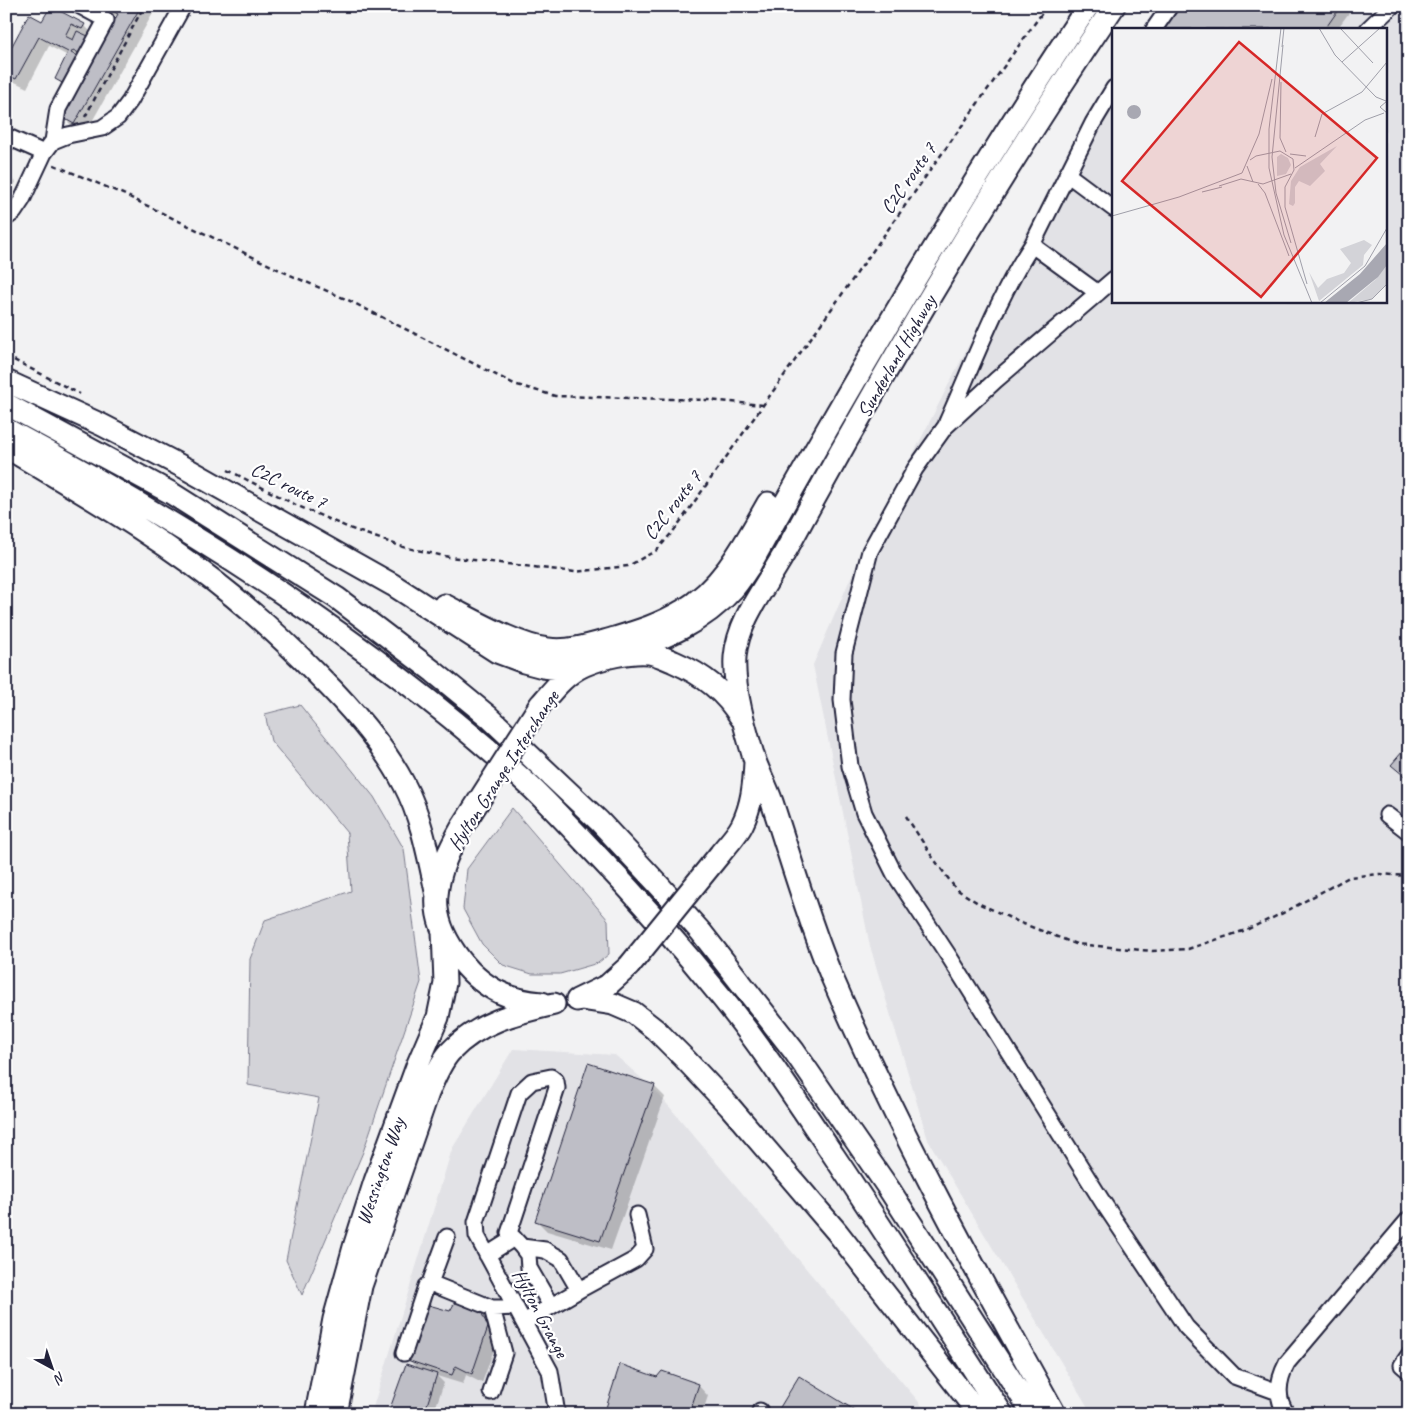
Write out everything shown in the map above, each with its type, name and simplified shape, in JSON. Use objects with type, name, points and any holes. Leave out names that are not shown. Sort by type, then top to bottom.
[{"type":"highway","name":"Sunderland Highway","points":[[618,655],[666,637],[689,625],[713,609],[734,588],[749,567],[881,335],[1026,99],[1088,6]]},
{"type":"highway","name":"Sunderland Highway","points":[[755,760],[737,688],[735,666],[736,653],[747,619],[906,337],[995,189],[1114,6]]},
{"type":"highway","points":[[393,585],[435,600],[526,644],[547,649],[566,650],[590,645],[661,622],[676,615],[714,586],[727,571],[837,386],[881,335]]},
{"type":"highway","points":[[6,381],[102,425],[179,465],[393,585],[497,652],[543,667],[560,669],[585,665]]},
{"type":"highway","points":[[6,404],[171,493],[337,598],[434,672],[489,717],[599,821],[701,932],[794,1051],[889,1189],[1033,1414]]},
{"type":"highway","points":[[6,429],[160,514],[320,619],[431,703],[533,789],[644,905],[724,1001],[765,1054],[864,1200],[1002,1414]]},
{"type":"highway","points":[[6,447],[107,508],[179,556],[233,596],[302,659],[347,704],[369,732],[404,784],[419,821],[437,896]]},
{"type":"highway","name":"Hylton Grange Interchange","points":[[746,726],[726,697],[710,682],[692,670],[649,653],[618,655],[585,665],[562,681],[540,705],[462,827],[442,869],[437,896],[438,909],[443,931],[461,961],[482,982],[501,993],[528,1002],[567,1003],[582,999],[608,985],[629,966],[741,826],[749,807],[754,784],[755,760]]},
{"type":"highway","points":[[755,760],[767,786],[810,920],[830,972],[890,1106],[964,1250],[1055,1414]]},
{"type":"highway","name":"Wessington Way","points":[[316,1414],[334,1319],[354,1247],[375,1180],[417,1066],[438,1017],[445,984],[443,931]]},
{"type":"highway","points":[[582,999],[624,1008],[634,1013],[657,1031],[730,1107],[837,1232],[979,1414]]},
{"type":"highway","name":"Wessington Way","points":[[336,1414],[362,1286],[437,1072],[449,1053],[481,1027],[521,1012],[554,1004]]},
{"type":"street","points":[[6,218],[14,212],[22,200],[42,156],[54,141],[58,109],[106,20],[80,6]]},
{"type":"street","points":[[54,141],[102,128],[118,117],[130,101],[182,6]]},
{"type":"street","points":[[1155,28],[1170,6]]},
{"type":"street","points":[[1369,28],[1392,6]]},
{"type":"street","points":[[945,428],[997,308],[1017,268],[1032,245],[1092,122],[1112,91]]},
{"type":"street","points":[[6,136],[42,156]]},
{"type":"street","points":[[1067,174],[1112,208]]},
{"type":"street","points":[[1032,245],[1098,293]]},
{"type":"street","points":[[1112,281],[996,380],[945,428],[915,469],[870,551],[844,653],[842,700],[850,766],[864,813],[894,873],[950,958],[1102,1201],[1186,1326],[1234,1376],[1278,1392]]},
{"type":"street","points":[[1387,815],[1409,832]]},
{"type":"street","name":"Hylton Grange","points":[[518,1243],[509,1233],[557,1088],[556,1081],[551,1077],[532,1081],[519,1093],[476,1222],[477,1236],[550,1371],[556,1408],[555,1414]]},
{"type":"street","points":[[524,1322],[636,1259],[645,1249],[637,1215]]},
{"type":"street","points":[[1287,1414],[1278,1392],[1280,1377],[1287,1363],[1409,1219]]},
{"type":"street","points":[[404,1353],[426,1286],[430,1283],[447,1237]]},
{"type":"street","points":[[488,1255],[518,1243],[545,1250],[561,1259],[579,1290]]},
{"type":"street","points":[[518,1243],[528,1256],[529,1268],[551,1306]]},
{"type":"street","points":[[430,1283],[492,1308],[516,1307]]},
{"type":"street","points":[[491,1392],[504,1353],[492,1308]]},
{"type":"street","points":[[1409,1355],[1402,1365],[1409,1371]]},
{"type":"path","points":[[76,134],[144,6]]},
{"type":"path","name":"C2C route 7","points":[[226,469],[296,505],[349,528],[403,547],[449,557],[575,572],[628,566],[657,550],[675,529],[764,405],[1047,6]]},
{"type":"path","points":[[42,156],[273,267],[348,300],[514,384],[555,396],[709,400],[764,405]]},
{"type":"path","points":[[6,356],[85,396]]},
{"type":"path","points":[[906,816],[930,855],[956,889],[986,907],[1076,944],[1152,951],[1188,949],[1246,930],[1283,913],[1349,877],[1379,874],[1409,876]]},
{"type":"shaded area","points":[[1168,6],[1409,6],[1409,1414],[1092,1414],[928,1140],[870,946],[813,665],[854,570],[1031,223],[1112,95],[1112,302],[1388,302],[1388,28],[1155,28]]},
{"type":"shaded area","points":[[300,705],[374,797],[404,849],[421,982],[363,1152],[302,1295],[286,1260],[319,1098],[248,1085],[250,959],[265,920],[351,891],[347,833],[271,741],[265,714]]},
{"type":"shaded area","points":[[512,808],[608,920],[609,954],[598,963],[560,974],[532,974],[503,965],[482,944],[463,909],[467,869]]},
{"type":"shaded area","points":[[513,1049],[615,1055],[656,1091],[929,1414],[371,1414],[452,1149]]},
{"type":"building","points":[[104,6],[141,6],[74,124],[60,116],[118,14]]},
{"type":"building","points":[[1179,6],[1341,6],[1326,28],[1163,28]]},
{"type":"building","points":[[49,9],[55,12],[56,9],[85,24],[82,29],[71,24],[65,36],[73,40],[77,31],[88,36],[79,53],[73,50],[71,53],[81,58],[66,85],[55,79],[68,52],[39,37],[16,79],[6,74],[6,57],[29,14],[42,21]]},
{"type":"building","points":[[1409,744],[1409,780],[1391,765]]},
{"type":"building","points":[[588,1063],[655,1085],[600,1241],[535,1221]]},
{"type":"building","points":[[458,1297],[478,1305],[488,1327],[472,1374],[456,1366],[452,1375],[407,1360],[425,1304],[450,1311]]},
{"type":"building","points":[[406,1364],[437,1374],[426,1408],[441,1414],[388,1414]]},
{"type":"building","points":[[620,1364],[657,1377],[662,1371],[699,1384],[689,1414],[604,1414]]},
{"type":"building","points":[[799,1376],[861,1414],[776,1414]]}]
